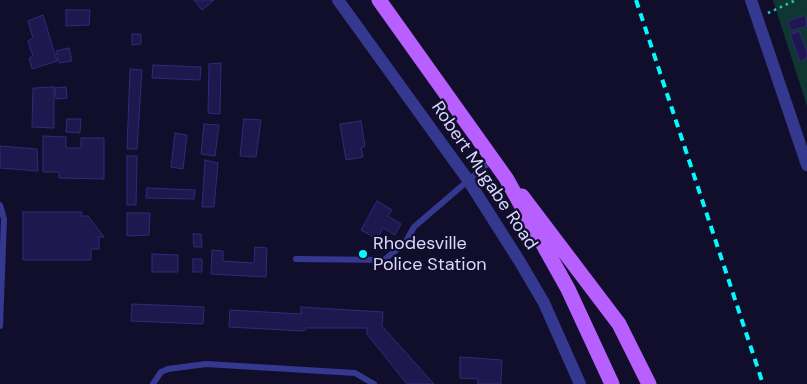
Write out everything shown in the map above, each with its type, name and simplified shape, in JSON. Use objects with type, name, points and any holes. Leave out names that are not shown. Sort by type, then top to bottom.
[{"type":"main road","name":"Robert Mugabe Road","points":[[379,0],[506,178],[573,298],[612,384]]},
{"type":"main road","name":"Robert Mugabe Road","points":[[506,178],[533,208],[619,324],[649,384]]},
{"type":"street","name":"Robert Mugabe Road","points":[[338,0],[468,180],[544,303],[580,384]]},
{"type":"street","points":[[752,0],[807,165]]},
{"type":"lane","points":[[296,259],[384,260],[405,243],[414,227],[493,159]]},
{"type":"lane","points":[[0,205],[4,219],[0,326]]},
{"type":"lane","points":[[153,384],[161,372],[168,369],[206,364],[354,373],[374,384]]},
{"type":"path","points":[[757,17],[796,0]]},
{"type":"green space","points":[[773,0],[807,0],[807,106]]},
{"type":"building","points":[[194,0],[214,0],[202,10]]},
{"type":"building","points":[[66,10],[90,10],[89,25],[66,26]]},
{"type":"building","points":[[43,15],[57,61],[32,69],[29,58],[33,56],[28,41],[33,38],[28,21]]},
{"type":"building","points":[[805,15],[807,26],[791,31],[788,21]]},
{"type":"building","points":[[799,31],[807,51],[807,58],[800,61],[790,35]]},
{"type":"building","points":[[132,34],[141,34],[141,44],[132,45]]},
{"type":"building","points":[[69,48],[72,61],[59,63],[56,51]]},
{"type":"building","points":[[221,63],[220,114],[208,113],[209,64]]},
{"type":"building","points":[[153,65],[201,67],[200,80],[152,78]]},
{"type":"building","points":[[130,69],[142,70],[137,149],[127,149]]},
{"type":"building","points":[[54,87],[54,128],[32,127],[33,88]]},
{"type":"building","points":[[66,87],[67,98],[56,99],[55,88]]},
{"type":"building","points":[[67,119],[81,119],[80,133],[66,132]]},
{"type":"building","points":[[244,119],[261,120],[256,157],[240,156]]},
{"type":"building","points":[[361,121],[365,146],[361,148],[363,157],[346,160],[340,124]]},
{"type":"building","points":[[204,124],[219,125],[215,156],[201,154]]},
{"type":"building","points":[[175,133],[187,135],[183,169],[171,167]]},
{"type":"building","points":[[43,136],[66,137],[66,148],[81,148],[81,138],[104,138],[104,179],[59,178],[59,172],[43,172]]},
{"type":"building","points":[[0,146],[37,149],[38,171],[0,168]]},
{"type":"building","points":[[127,156],[137,156],[136,205],[127,205]]},
{"type":"building","points":[[205,160],[218,163],[214,207],[202,207]]},
{"type":"building","points":[[147,188],[195,190],[194,199],[146,198]]},
{"type":"building","points":[[377,201],[392,210],[388,216],[401,224],[395,235],[383,228],[377,239],[361,230]]},
{"type":"building","points":[[23,212],[82,212],[81,216],[88,216],[104,237],[99,237],[99,249],[91,249],[91,260],[23,260]]},
{"type":"building","points":[[127,213],[150,213],[149,235],[127,236]]},
{"type":"building","points":[[193,234],[201,234],[202,247],[194,247]]},
{"type":"building","points":[[255,247],[267,248],[266,277],[211,274],[212,250],[223,251],[223,261],[254,263]]},
{"type":"building","points":[[152,254],[178,255],[178,272],[152,272]]},
{"type":"building","points":[[193,259],[202,259],[202,272],[193,272]]},
{"type":"building","points":[[132,304],[204,307],[203,324],[131,321]]},
{"type":"building","points":[[301,307],[383,312],[382,326],[434,384],[407,384],[367,334],[367,328],[306,328],[304,331],[229,327],[230,310],[301,314]]},
{"type":"building","points":[[460,357],[502,360],[501,384],[478,384],[478,379],[460,378]]},
{"type":"railway","points":[[636,0],[763,384]]},
{"type":"place","name":"Rhodesville Police Station","points":[[363,254]]}]
